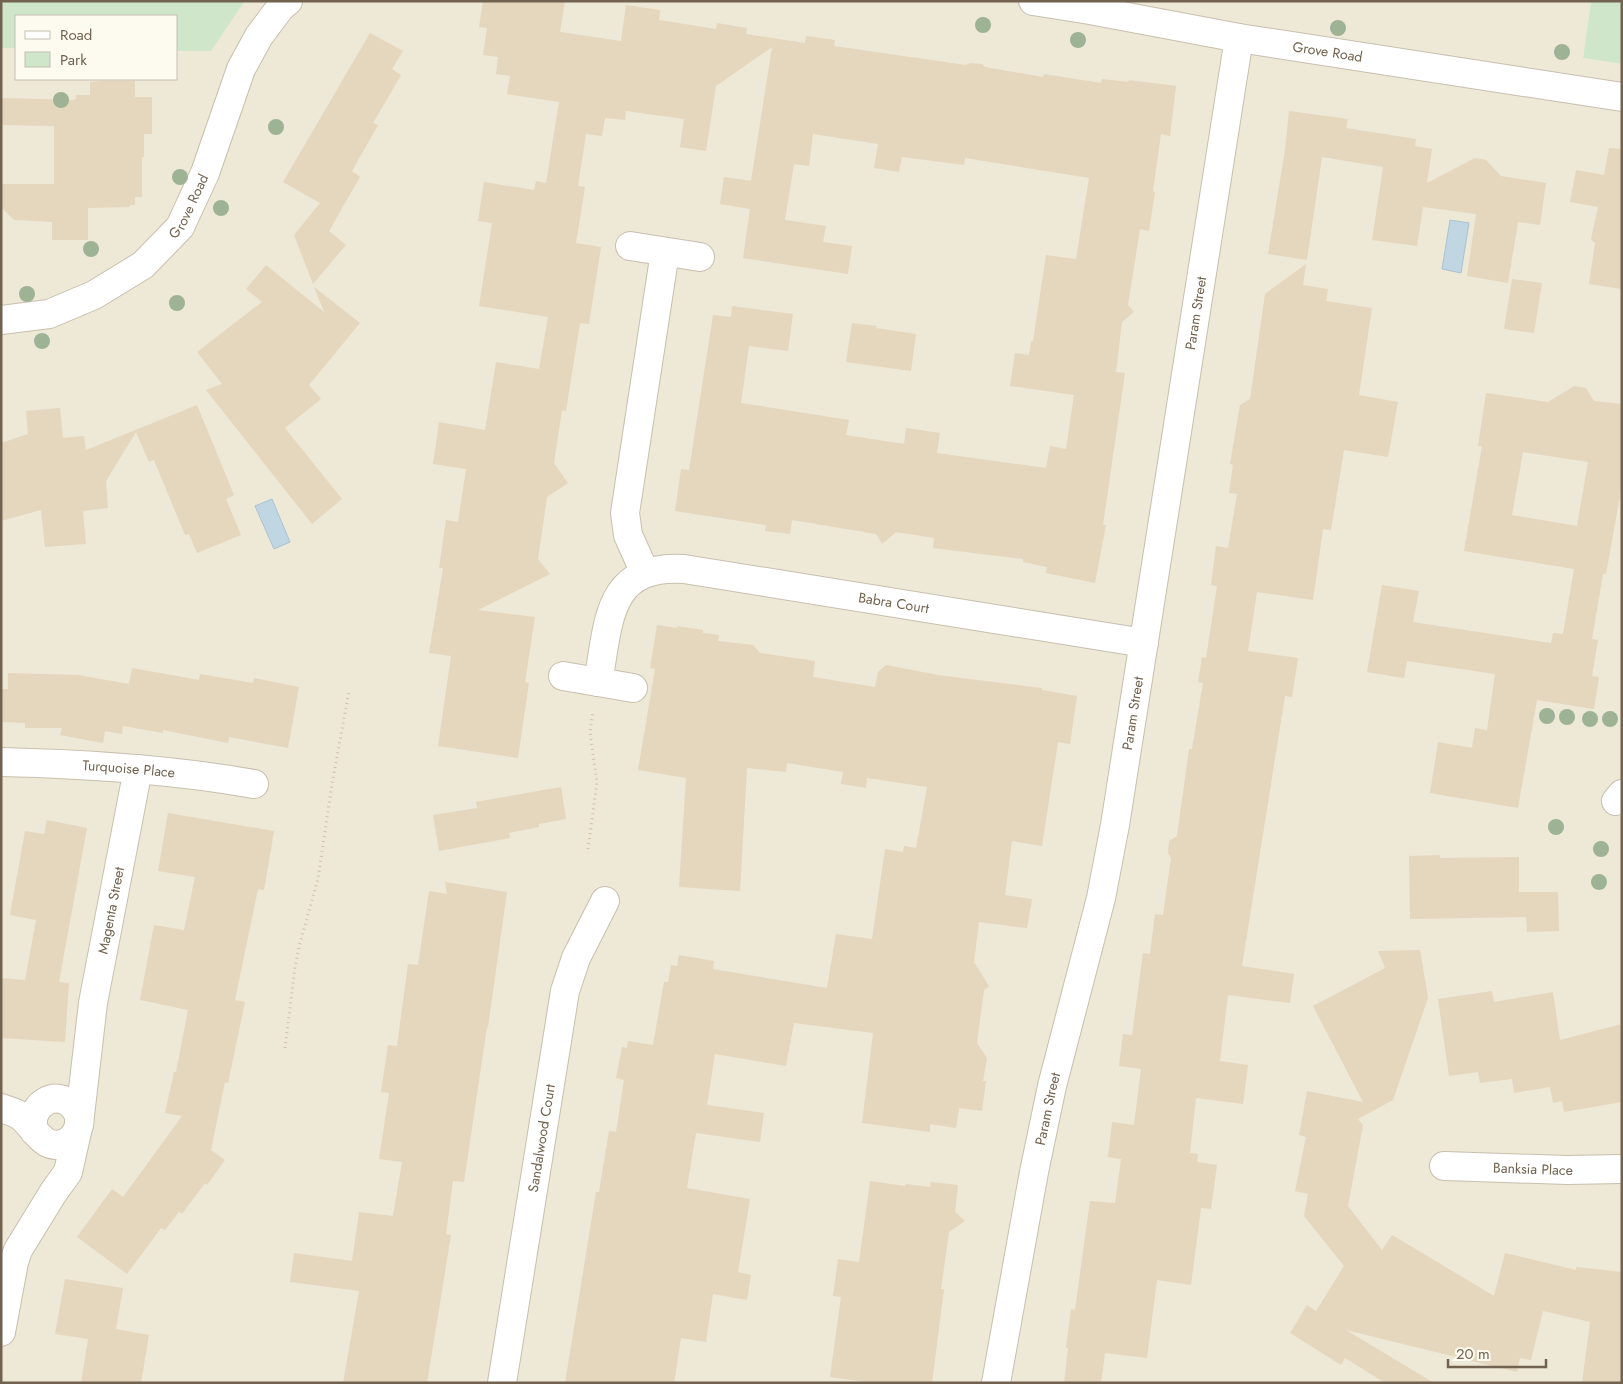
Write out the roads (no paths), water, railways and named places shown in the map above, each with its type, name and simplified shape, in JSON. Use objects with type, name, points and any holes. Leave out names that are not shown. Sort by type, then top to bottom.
[{"type":"street","name":"Grove Road","points":[[1,320],[49,314],[94,295],[142,264],[180,227],[205,173],[241,69],[259,36],[280,8],[288,1]]},
{"type":"street","name":"Grove Road","points":[[1033,1],[1239,38],[1622,97]]},
{"type":"street","name":"Param Street","points":[[996,1383],[1034,1172],[1052,1086],[1101,898],[1117,815],[1239,38]]},
{"type":"street","points":[[630,246],[700,257]]},
{"type":"street","points":[[645,573],[629,539],[625,513],[666,252]]},
{"type":"street","name":"Babra Court","points":[[598,682],[614,603],[625,587],[645,573],[663,569],[684,569],[1144,643]]},
{"type":"street","points":[[563,676],[633,688]]},
{"type":"street","name":"Turquoise Place","points":[[1,762],[82,764],[138,768],[198,774],[254,784]]},
{"type":"street","name":"Magenta Street","points":[[1,1332],[18,1250],[50,1197],[68,1172],[78,1128],[93,1003],[138,768]]},
{"type":"street","name":"Sandalwood Court","points":[[502,1383],[565,991],[571,969],[580,948],[605,901]]},
{"type":"street","name":"Magenta Street","points":[[49,1100],[79,1068],[86,1053]]},
{"type":"street","points":[[58,1099],[71,1104],[76,1111],[78,1128],[68,1142],[60,1145],[46,1143],[19,1115],[1,1106],[58,1099]]},
{"type":"street","points":[[37,1134],[33,1122],[34,1113],[40,1105],[49,1100]]},
{"type":"street","name":"Magenta Street","points":[[37,1134],[46,1150],[54,1173],[54,1185],[50,1197]]},
{"type":"street","name":"Banksia Place","points":[[1444,1166],[1567,1170],[1622,1169]]},
{"type":"water","points":[[1450,220],[1469,223],[1461,273],[1442,269]]},
{"type":"water","points":[[272,499],[290,542],[274,549],[255,506]]}]
